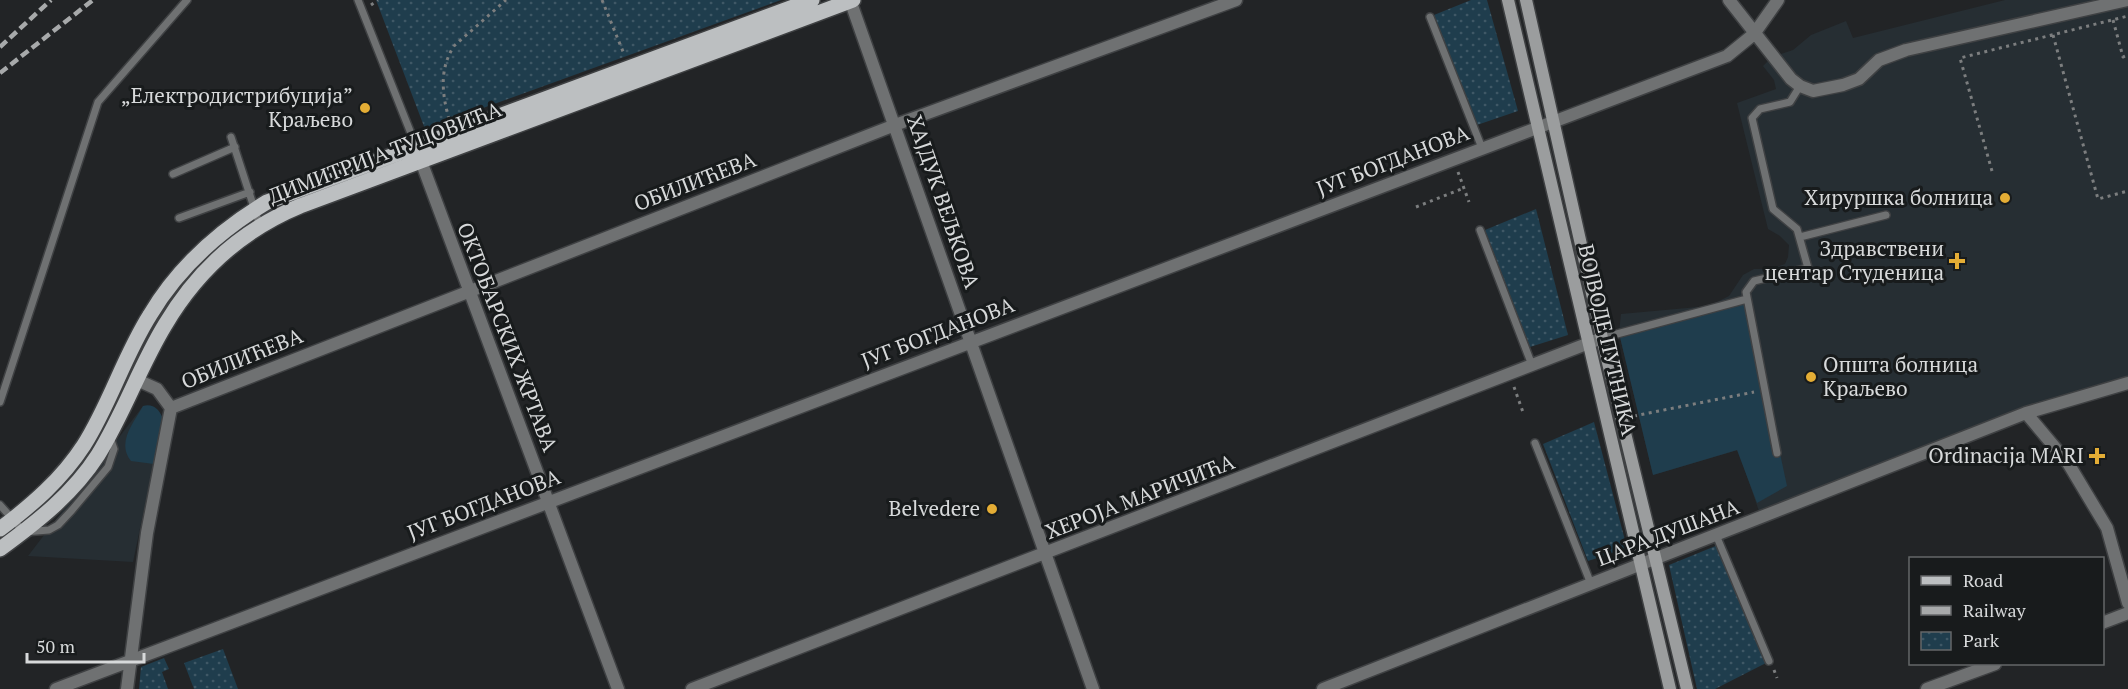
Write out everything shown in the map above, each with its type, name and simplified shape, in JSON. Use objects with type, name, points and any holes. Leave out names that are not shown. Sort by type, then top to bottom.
[{"type":"main road","name":"ДИМИТРИЈА ТУЦОВИЋА","points":[[5,525],[57,480],[83,446],[145,324],[165,292],[210,241],[256,209],[267,202],[452,132],[812,0]]},
{"type":"main road","name":"ДИМИТРИЈА ТУЦОВИЋА","points":[[0,549],[24,532],[63,498],[84,474],[109,435],[164,326],[201,275],[221,255],[260,226],[300,206],[851,0]]},
{"type":"main road","name":"ВОЈВОДЕ ПУТНИКА","points":[[1508,0],[1587,344],[1670,689]]},
{"type":"main road","name":"ВОЈВОДЕ ПУТНИКА","points":[[1526,0],[1602,338],[1687,689]]},
{"type":"street","name":"ХАЈДУК ВЕЉКОВА","points":[[851,0],[1093,689]]},
{"type":"street","name":"ОБИЛИЋЕВА","points":[[171,408],[895,125],[1236,0]]},
{"type":"street","points":[[1729,0],[1772,57],[1800,86],[1813,91],[1843,86],[1859,79],[1879,60],[1906,50],[2127,0]]},
{"type":"street","name":"ЈУГ БОГДАНОВА","points":[[130,660],[1727,56],[1754,33],[1778,0]]},
{"type":"street","name":"ОКТОБАРСКИХ ЖРТАВА","points":[[416,146],[467,291],[618,689]]},
{"type":"street","name":"ХЕРОЈА МАРИЧИЋА","points":[[692,689],[1602,338]]},
{"type":"street","points":[[127,689],[147,533],[171,408],[157,389],[137,380]]},
{"type":"street","name":"ЦАРА ДУШАНА","points":[[1323,689],[2026,413],[2128,383]]},
{"type":"street","points":[[2026,413],[2068,463],[2107,528],[2128,603]]},
{"type":"street","points":[[2104,623],[2128,613]]},
{"type":"street","points":[[56,689],[130,660]]},
{"type":"street","points":[[1927,689],[1990,665]]},
{"type":"lane","points":[[0,402],[98,102],[187,0]]},
{"type":"lane","name":"ОКТОБАРСКИХ ЖРТАВА","points":[[358,0],[416,146]]},
{"type":"lane","points":[[1430,17],[1482,148]]},
{"type":"lane","points":[[1777,453],[1747,299],[1747,287],[1754,281],[1808,268],[1794,224],[1778,216],[1773,209],[1752,118],[1761,109],[1790,102],[1800,86]]},
{"type":"lane","points":[[231,137],[260,226]]},
{"type":"lane","points":[[173,174],[235,147]]},
{"type":"lane","points":[[179,218],[250,192]]},
{"type":"lane","points":[[1800,237],[1886,215]]},
{"type":"lane","points":[[1480,230],[1532,365]]},
{"type":"lane","points":[[1602,338],[1747,299]]},
{"type":"lane","points":[[1535,443],[1591,584]]},
{"type":"lane","points":[[0,506],[5,525],[24,532]]},
{"type":"lane","points":[[1716,535],[1769,661]]},
{"type":"path","points":[[452,132],[442,96],[444,71],[449,55],[454,46],[506,0]]},
{"type":"path","points":[[602,0],[629,67]]},
{"type":"path","points":[[1992,171],[1960,58],[2128,16]]},
{"type":"path","points":[[2113,20],[2123,57],[2128,55]]},
{"type":"path","points":[[2053,34],[2098,199],[2128,191]]},
{"type":"path","points":[[1461,178],[1469,202]]},
{"type":"path","points":[[1416,207],[1464,188]]},
{"type":"path","points":[[1509,374],[1524,416]]},
{"type":"path","points":[[1621,418],[1765,390]]},
{"type":"shaded area","name":"Здравствени центар Студеница","points":[[2005,0],[2128,0],[2128,383],[2026,413],[1761,517],[1738,450],[1653,475],[1619,333],[1621,314],[1709,306],[1729,296],[1743,275],[1754,269],[1771,269],[1785,264],[1788,257],[1789,245],[1768,229],[1737,103],[1776,89],[1774,80],[1763,66],[1772,57],[1793,50],[1811,35],[1846,21],[1853,38]]},
{"type":"shaded area","points":[[143,406],[150,406],[158,410],[163,419],[133,562],[28,556]]},
{"type":"green space","points":[[376,0],[781,0],[425,129]]},
{"type":"green space","points":[[1471,0],[1487,0],[1518,111],[1477,125],[1434,15]]},
{"type":"green space","points":[[1536,209],[1568,335],[1530,347],[1485,230]]},
{"type":"green space","points":[[1747,299],[1787,486],[1757,503],[1737,450],[1653,475],[1619,333]]},
{"type":"green space","points":[[143,406],[156,408],[163,419],[154,464],[131,461],[125,447],[131,426]]},
{"type":"green space","points":[[1594,422],[1627,548],[1588,561],[1543,444]]},
{"type":"green space","points":[[1718,545],[1766,663],[1715,689],[1697,689],[1669,565]]},
{"type":"green space","points":[[223,649],[238,689],[194,689],[184,663]]},
{"type":"green space","points":[[164,658],[169,669],[162,672],[168,689],[139,689],[141,667]]},
{"type":"railway","points":[[0,47],[51,0]]},
{"type":"railway","points":[[0,73],[93,0]]},
{"type":"place","name":"„Електродистрибуција” Краљево","points":[[365,108]]},
{"type":"place","name":"Хируршка болница","points":[[2005,198]]},
{"type":"place","name":"Здравствени центар Студеница","points":[[1957,261]]},
{"type":"place","name":"Општа болница Краљево","points":[[1811,377]]},
{"type":"place","name":"Ordinacija MARI","points":[[2097,456]]},
{"type":"place","name":"Belvedere","points":[[992,509]]}]
